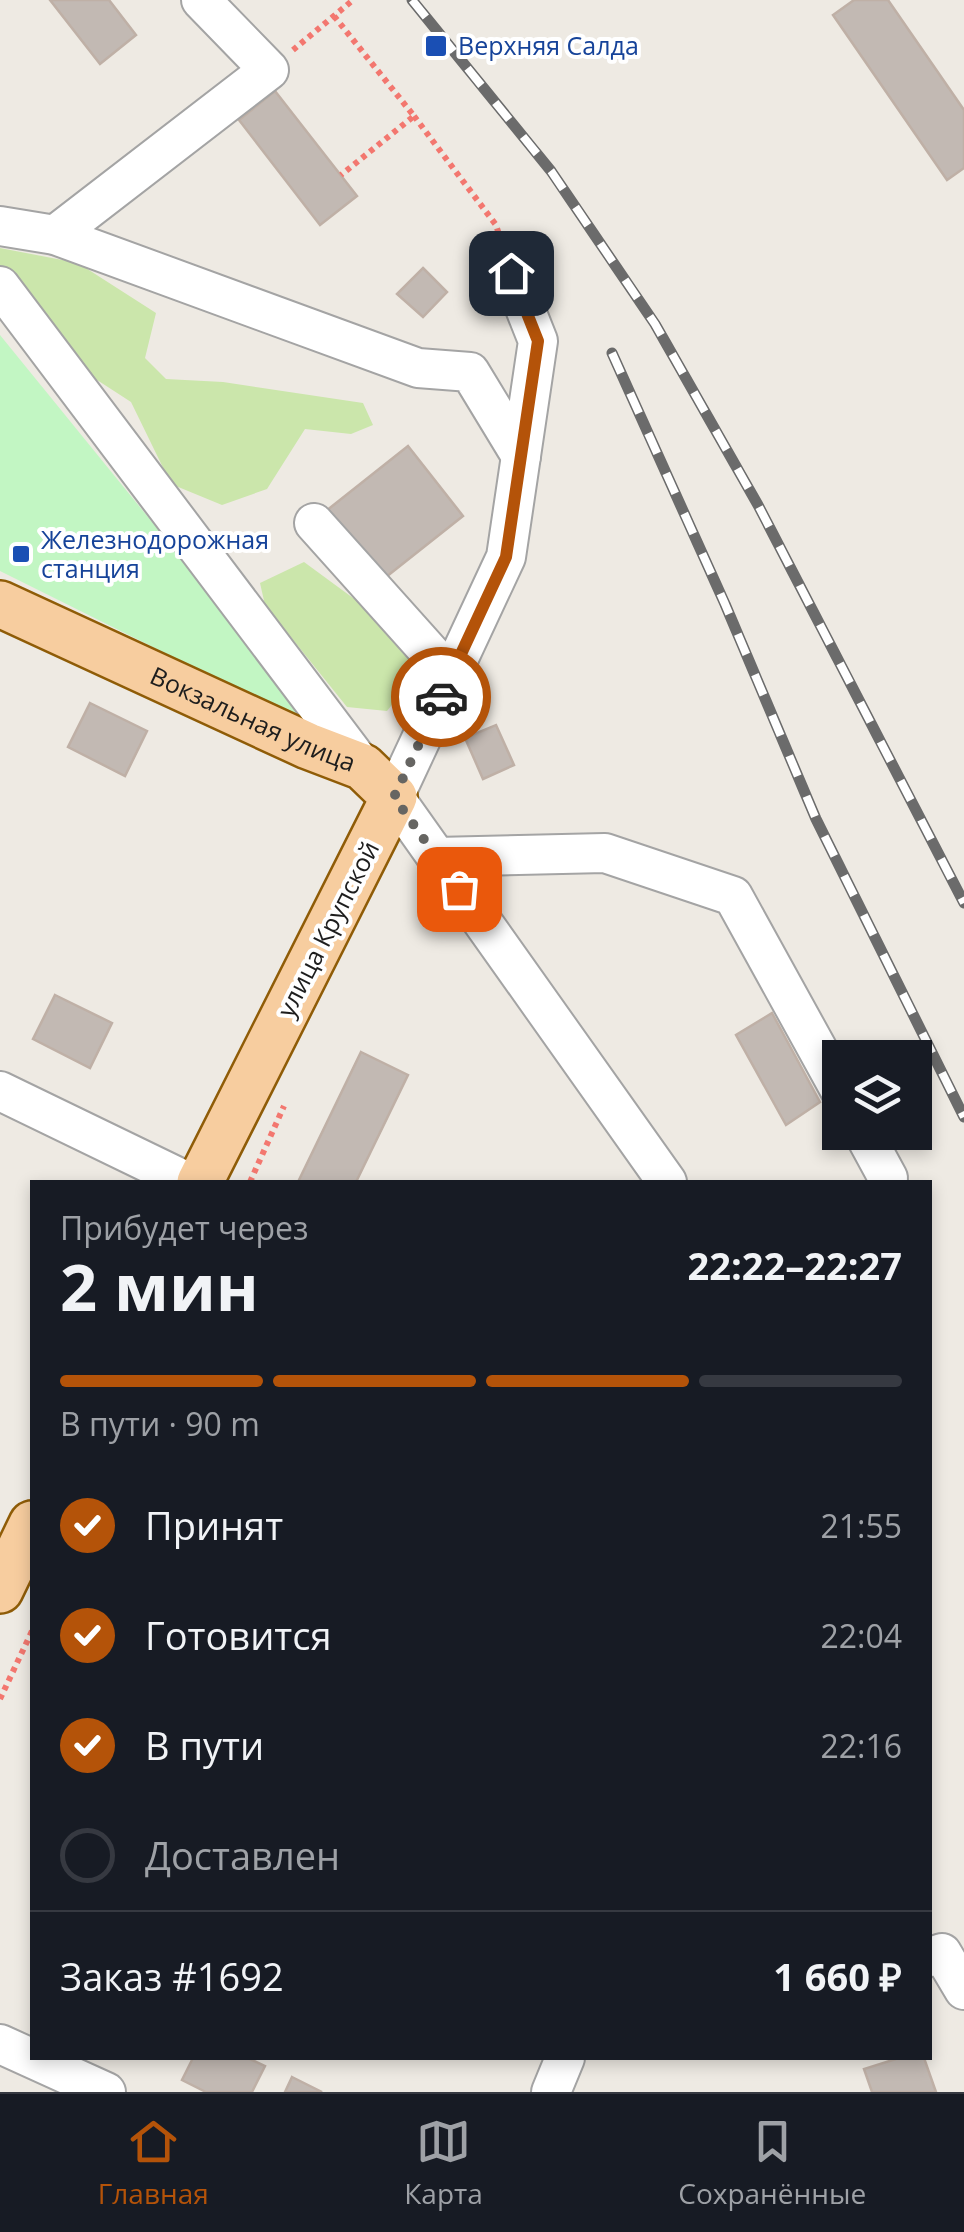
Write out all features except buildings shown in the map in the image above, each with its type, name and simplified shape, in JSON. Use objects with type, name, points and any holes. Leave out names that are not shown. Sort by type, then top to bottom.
[{"type":"main road","name":"Вокзальная улица","points":[[0,604],[378,782]]},
{"type":"main road","name":"улица Крупской","points":[[201,1180],[378,782]]},
{"type":"main road","points":[[9,1585],[30,1529]]},
{"type":"street","points":[[56,235],[269,70],[201,0]]},
{"type":"street","points":[[0,226],[56,235],[418,368],[470,372],[521,456]]},
{"type":"street","name":"улица Крупской","points":[[378,782],[451,676],[506,557],[538,341],[511,273]]},
{"type":"street","points":[[0,286],[436,856],[666,1180]]},
{"type":"street","points":[[314,523],[451,676]]},
{"type":"street","points":[[436,856],[605,853],[733,896],[822,1057]]},
{"type":"street","points":[[0,1091],[184,1180]]},
{"type":"street","points":[[873,1150],[888,1178]]},
{"type":"street","points":[[932,1956],[942,1953],[964,1990]]},
{"type":"street","points":[[0,2044],[30,2058]]},
{"type":"street","points":[[35,2060],[106,2092]]},
{"type":"street","points":[[551,2092],[564,2060]]},
{"type":"path","points":[[269,70],[353,0]]},
{"type":"path","points":[[334,16],[496,225],[511,273]]},
{"type":"path","points":[[341,175],[414,116]]},
{"type":"path","points":[[0,1700],[30,1636]]},
{"type":"green space","points":[[0,248],[78,263],[156,313],[145,358],[166,379],[223,382],[363,403],[373,425],[351,434],[305,429],[267,489],[222,505],[171,484],[131,402],[77,367],[0,270]]},
{"type":"green space","points":[[0,335],[322,731],[0,571]]},
{"type":"green space","points":[[304,562],[383,620],[421,668],[387,711],[347,707],[265,605],[260,583]]},
{"type":"railway","points":[[412,0],[551,171],[655,324],[758,505],[964,903]]},
{"type":"railway","points":[[612,353],[816,819],[964,1117]]},
{"type":"way so far","points":[[441,697],[394,797],[459,889]]},
{"type":"place","name":"Верхняя Салда","points":[[436,46]]},
{"type":"place","name":"Железнодорожная станция","points":[[21,554]]},
{"type":"route","points":[[441,697],[506,557],[538,341],[511,273]]}]
